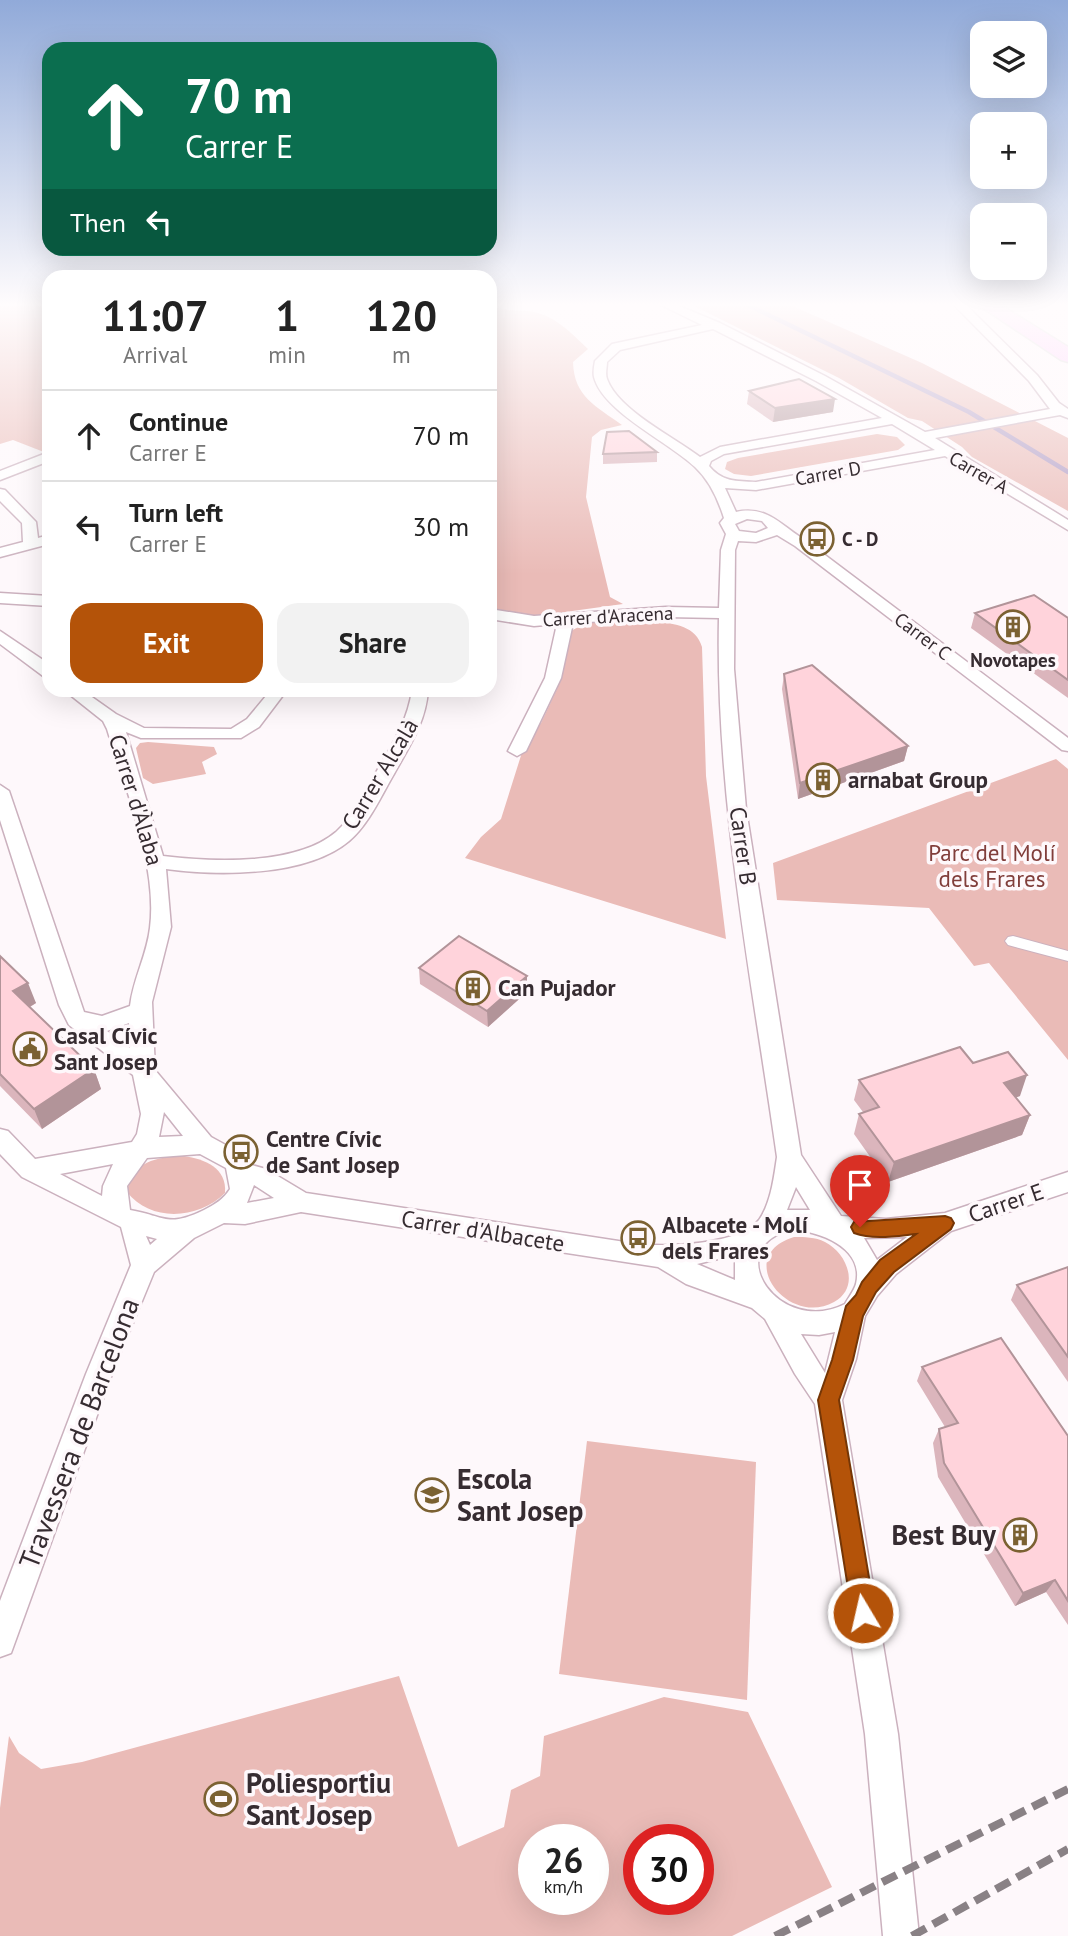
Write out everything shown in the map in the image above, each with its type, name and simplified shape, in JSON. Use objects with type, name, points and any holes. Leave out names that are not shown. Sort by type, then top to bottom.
[{"type":"street","points":[[610,394],[702,466],[720,490],[732,526]]},
{"type":"street","name":"Carrer A","points":[[846,394],[927,436],[945,452],[1068,526]]},
{"type":"street","points":[[1047,394],[1060,409]]},
{"type":"street","points":[[927,436],[1043,414],[1060,409],[1068,396]]},
{"type":"street","name":"Carrer D","points":[[702,466],[705,459],[720,451],[892,420]]},
{"type":"street","name":"Carrer D","points":[[712,479],[737,486],[769,484],[945,452]]},
{"type":"street","points":[[0,477],[42,459]]},
{"type":"street","points":[[732,526],[761,537],[771,535],[771,523],[763,502],[769,484]]},
{"type":"street","points":[[0,493],[29,522],[31,544]]},
{"type":"street","points":[[732,526],[747,514],[771,523]]},
{"type":"street","name":"Carrer C","points":[[771,523],[1068,746]]},
{"type":"street","name":"Carrer B","points":[[732,526],[726,669],[737,809],[789,1157],[783,1191],[762,1232]]},
{"type":"street","points":[[0,553],[42,541]]},
{"type":"street","points":[[0,598],[42,601]]},
{"type":"street","name":"Carrer d'Aracena","points":[[497,615],[534,621],[666,612],[727,613]]},
{"type":"street","points":[[517,751],[553,678],[566,620]]},
{"type":"street","points":[[0,636],[42,667]]},
{"type":"street","name":"Carrer d'Àlaba","points":[[82,697],[110,718],[157,862],[162,918],[139,1011],[129,1028],[129,1045],[143,1070]]},
{"type":"street","points":[[110,718],[141,733],[234,734],[253,723],[273,697]]},
{"type":"street","name":"Carrer Alcalà","points":[[157,862],[225,868],[261,865],[308,854],[342,837],[360,815],[413,725],[420,697]]},
{"type":"street","points":[[120,743],[141,733]]},
{"type":"street","points":[[0,791],[70,1005],[77,1019],[143,1070],[203,1144]]},
{"type":"street","points":[[1013,941],[1068,956]]},
{"type":"street","points":[[77,1019],[103,1024],[139,1011]]},
{"type":"street","points":[[143,1070],[153,1116],[150,1138],[142,1150],[120,1169],[112,1198],[126,1219],[144,1265]]},
{"type":"street","points":[[98,1158],[137,1134],[153,1116]]},
{"type":"street","points":[[0,1138],[30,1170],[126,1219],[158,1230],[185,1231]]},
{"type":"street","points":[[30,1170],[142,1150],[203,1144]]},
{"type":"street","name":"Carrer d'Albacete","points":[[185,1231],[221,1213],[236,1201],[242,1191],[240,1172],[234,1161],[203,1144]]},
{"type":"street","name":"Carrer B","points":[[789,1157],[834,1226]]},
{"type":"street","name":"Carrer d'Albacete","points":[[240,1172],[258,1176],[301,1202]]},
{"type":"street","name":"Carrer E","points":[[834,1226],[886,1229],[945,1223],[1068,1182]]},
{"type":"street","name":"Carrer d'Albacete","points":[[221,1213],[245,1214],[301,1202],[666,1259],[724,1248],[762,1232]]},
{"type":"street","points":[[767,1306],[792,1321],[814,1324],[837,1321],[853,1312],[869,1288],[868,1269],[862,1254],[850,1239],[834,1226],[802,1219],[762,1232],[748,1251],[746,1265],[749,1282],[828,1400],[885,1746],[896,1839],[901,1936]]},
{"type":"street","name":"Carrer E","points":[[869,1288],[887,1266],[945,1223]]},
{"type":"street","name":"Travessera de Barcelona","points":[[0,1642],[99,1374],[144,1265],[185,1231]]},
{"type":"street","name":"Carrer d'Albacete","points":[[666,1259],[695,1276],[767,1306]]},
{"type":"street","points":[[828,1400],[843,1360],[853,1312]]},
{"type":"green space","points":[[0,394],[42,394],[42,451],[13,440],[0,444]]},
{"type":"green space","points":[[497,394],[584,394],[622,425],[601,430],[592,437],[586,497],[610,597],[623,604],[536,616],[497,609]]},
{"type":"green space","points":[[867,394],[983,394],[1068,438],[1068,511],[972,457],[962,447],[922,421],[908,418]]},
{"type":"green space","points":[[877,434],[897,437],[905,445],[898,450],[751,476],[734,474],[725,469],[727,462],[738,458]]},
{"type":"green space","points":[[608,620],[656,621],[690,630],[702,647],[706,776],[726,939],[465,858],[481,837],[501,819],[524,746],[541,723],[557,689],[567,652],[566,636],[585,624]]},
{"type":"green space","points":[[140,743],[214,747],[217,754],[202,762],[206,774],[153,784],[143,778],[136,748]]},
{"type":"green space","name":"Parc del Molí dels Frares","points":[[1056,759],[1068,769],[1068,1060],[989,963],[974,966],[929,908],[777,900],[773,863]]},
{"type":"green space","points":[[184,1156],[213,1166],[222,1177],[225,1193],[202,1208],[175,1214],[149,1209],[127,1192],[134,1173],[140,1167],[155,1160]]},
{"type":"green space","points":[[794,1237],[814,1238],[825,1242],[833,1247],[845,1262],[849,1279],[847,1288],[834,1302],[817,1307],[800,1305],[785,1298],[774,1286],[767,1273],[768,1259],[776,1246]]},
{"type":"green space","points":[[587,1441],[756,1462],[747,1700],[559,1674]]},
{"type":"green space","name":"Poliesportiu Sant Josep","points":[[399,1676],[458,1847],[504,1827],[511,1790],[540,1776],[544,1736],[664,1697],[748,1712],[832,1887],[732,1936],[0,1936],[0,1808],[9,1736],[19,1753],[41,1769],[82,1762]]},
{"type":"building","points":[[754,394],[827,394],[835,399],[775,408]]},
{"type":"building","points":[[629,431],[657,452],[603,454],[607,432]]},
{"type":"building","points":[[1034,595],[1068,618],[1068,680],[975,613]]},
{"type":"building","points":[[812,665],[908,746],[800,783],[784,674]]},
{"type":"building","name":"Can Pujador","points":[[459,936],[527,976],[487,1011],[419,968]]},
{"type":"building","name":"Casal Cívic Sant Josep","points":[[0,956],[28,983],[13,991],[94,1069],[34,1109],[0,1074]]},
{"type":"building","points":[[960,1047],[973,1063],[1008,1052],[1027,1075],[1004,1083],[1030,1115],[894,1162],[859,1114],[879,1107],[859,1080]]},
{"type":"building","points":[[1068,1267],[1068,1357],[1017,1285]]},
{"type":"building","name":"Best Buy","points":[[1001,1338],[1068,1436],[1068,1601],[1055,1580],[1023,1593],[944,1463],[939,1429],[958,1423],[922,1367]]},
{"type":"waterway","points":[[933,394],[969,412],[1068,472]]},
{"type":"railway","points":[[775,1936],[1068,1789]]},
{"type":"railway","points":[[912,1936],[1068,1849]]},
{"type":"place","name":"C - D","points":[[817,539]]},
{"type":"place","name":"Novotapes","points":[[1013,627]]},
{"type":"place","name":"arnabat Group","points":[[823,780]]},
{"type":"place","name":"Can Pujador","points":[[473,988]]},
{"type":"place","name":"Casal Cívic Sant Josep","points":[[30,1049]]},
{"type":"place","name":"Centre Cívic de Sant Josep","points":[[241,1152]]},
{"type":"place","name":"Albacete - Molí dels Frares","points":[[638,1238]]},
{"type":"place","name":"Escola Sant Josep","points":[[432,1495]]},
{"type":"place","name":"Best Buy","points":[[1020,1535]]},
{"type":"place","name":"Poliesportiu Sant Josep","points":[[221,1799]]},
{"type":"route","points":[[860,1227],[886,1229],[945,1223],[887,1266],[853,1312],[843,1360],[828,1400],[863,1613]]}]
